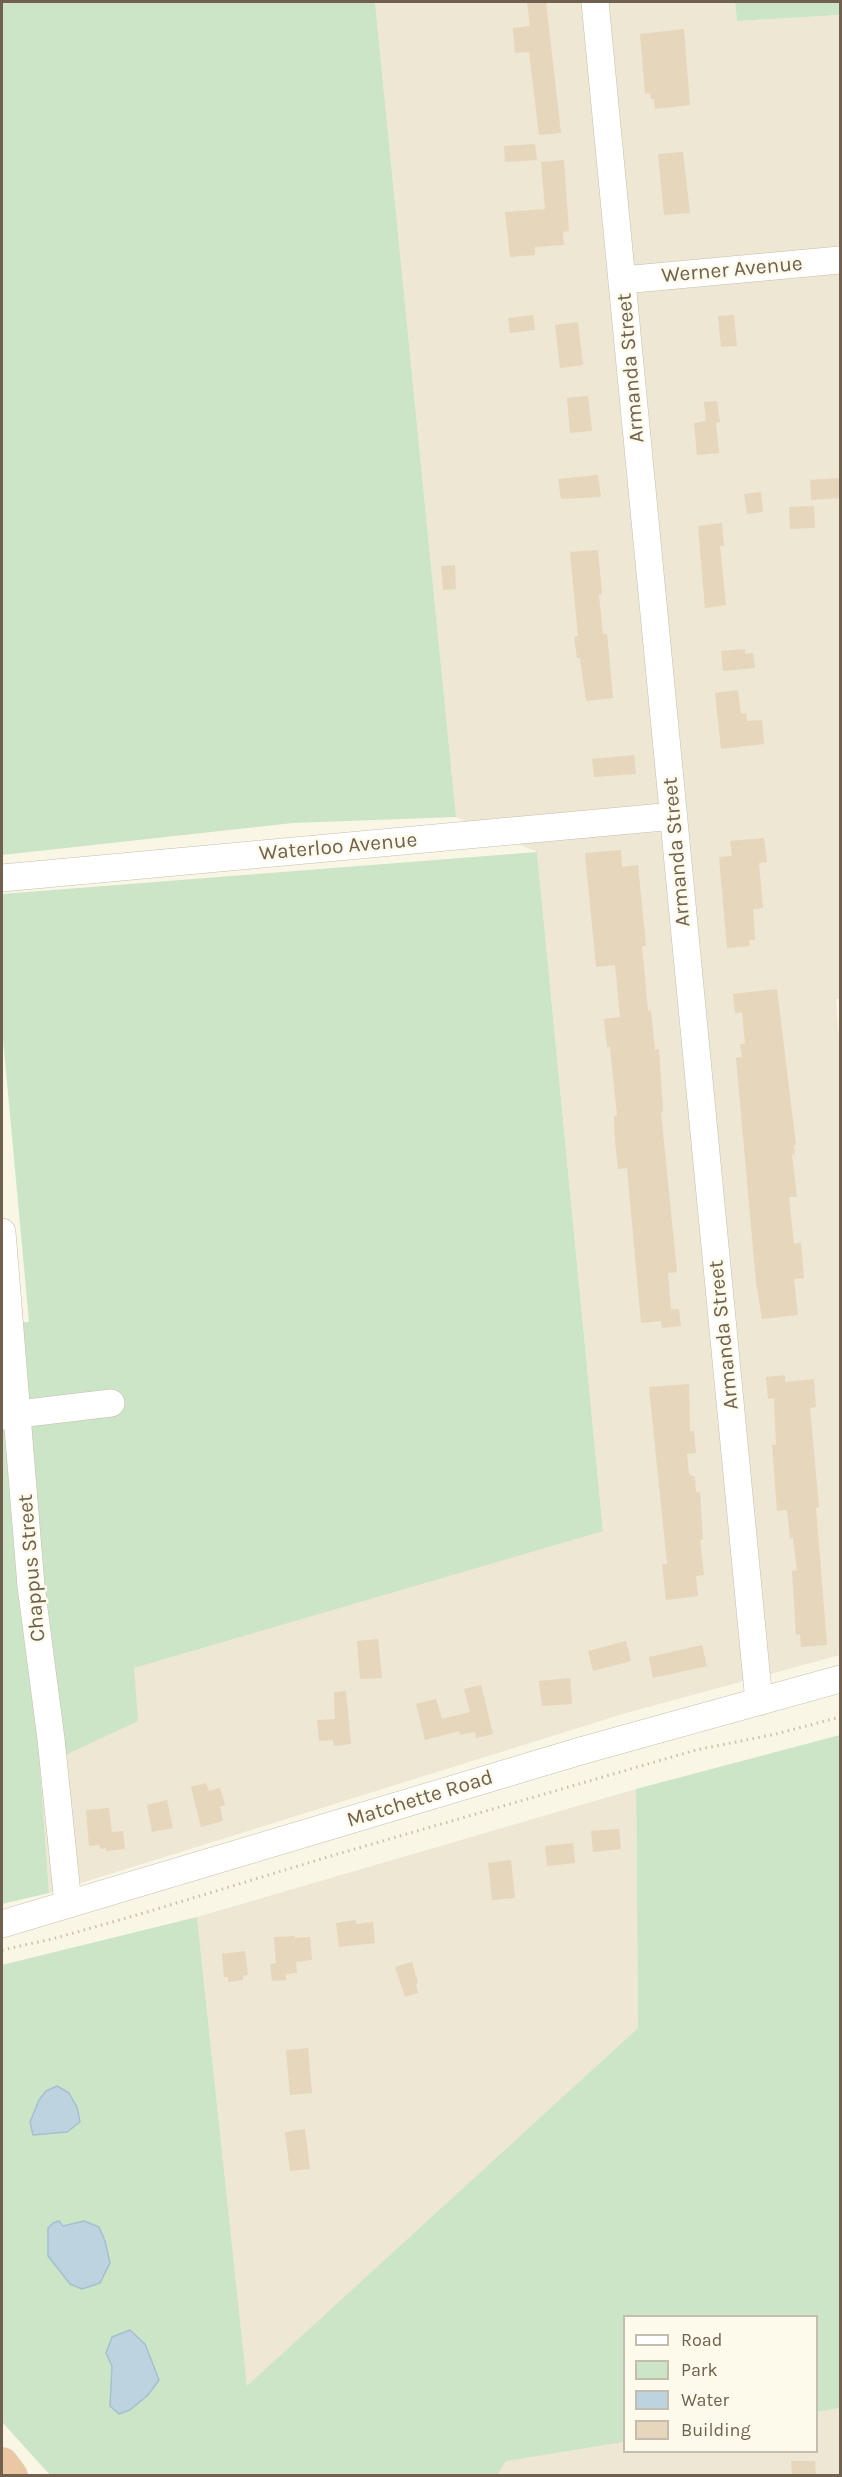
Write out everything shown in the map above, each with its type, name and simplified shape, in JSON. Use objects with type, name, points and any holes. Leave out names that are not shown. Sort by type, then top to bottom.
[{"type":"highway","points":[[2,2464],[11,2475]]},
{"type":"street","name":"Armanda Street","points":[[596,2],[759,1702]]},
{"type":"street","name":"Werner Avenue","points":[[623,280],[840,260]]},
{"type":"street","name":"Waterloo Avenue","points":[[2,878],[674,816]]},
{"type":"street","name":"Chappus Street","points":[[2,1232],[10,1415],[51,1739],[68,1904]]},
{"type":"street","points":[[10,1415],[111,1403]]},
{"type":"street","name":"Matchette Road","points":[[2,1924],[573,1753],[840,1679]]},
{"type":"path","points":[[2,1950],[137,1915],[696,1750],[776,1734],[840,1717]]},
{"type":"shaded area","points":[[375,2],[735,2],[737,21],[840,15],[840,999],[836,999],[840,1051],[840,1655],[626,1713],[49,1893],[40,1767],[133,1668],[603,1530],[537,852],[456,817]]},
{"type":"shaded area","points":[[636,1789],[638,2028],[247,2387],[197,1917]]},
{"type":"shaded area","points":[[840,2408],[840,2475],[496,2476],[503,2461],[623,2442],[623,2453],[818,2453],[818,2412]]},
{"type":"green space","points":[[2,2],[375,2],[456,817],[293,823],[2,855]]},
{"type":"green space","points":[[735,2],[840,2],[840,15],[737,21]]},
{"type":"green space","points":[[537,852],[603,1531],[134,1668],[138,1721],[40,1767],[49,1893],[2,1904],[2,1324],[29,1322],[2,1028],[2,894]]},
{"type":"green space","points":[[840,1735],[840,2408],[818,2412],[818,2315],[623,2315],[623,2442],[506,2461],[497,2475],[50,2475],[2,2422],[2,1965],[197,1917],[247,2386],[638,2028],[636,1789]]},
{"type":"water","points":[[57,2086],[69,2093],[77,2107],[80,2122],[67,2132],[33,2135],[30,2122],[39,2100],[46,2091]]},
{"type":"water","points":[[59,2221],[63,2226],[84,2221],[99,2227],[110,2263],[100,2283],[82,2289],[70,2284],[48,2256],[48,2228]]},
{"type":"water","points":[[130,2330],[145,2344],[159,2380],[148,2395],[130,2410],[119,2414],[110,2406],[112,2366],[106,2353],[112,2337]]},
{"type":"building","points":[[527,2],[546,2],[561,133],[539,135],[529,52],[515,53],[513,28],[530,26]]},
{"type":"building","points":[[684,29],[690,105],[655,109],[654,99],[651,99],[650,93],[645,94],[640,34]]},
{"type":"building","points":[[535,144],[537,160],[505,162],[504,146]]},
{"type":"building","points":[[683,152],[690,213],[664,215],[658,154]]},
{"type":"building","points":[[564,160],[569,231],[563,232],[564,245],[535,247],[535,255],[510,257],[505,212],[545,209],[541,162]]},
{"type":"building","points":[[533,315],[535,330],[510,333],[508,318]]},
{"type":"building","points":[[734,315],[737,346],[721,347],[718,316]]},
{"type":"building","points":[[578,322],[583,365],[560,368],[555,325]]},
{"type":"building","points":[[588,396],[592,431],[570,433],[567,398]]},
{"type":"building","points":[[717,401],[720,422],[716,423],[719,453],[697,455],[694,423],[706,421],[704,402]]},
{"type":"building","points":[[598,475],[601,497],[561,499],[558,479]]},
{"type":"building","points":[[839,478],[840,498],[811,500],[810,480]]},
{"type":"building","points":[[761,492],[763,512],[747,514],[744,494]]},
{"type":"building","points":[[814,506],[815,528],[790,529],[789,507]]},
{"type":"building","points":[[722,523],[724,546],[720,546],[726,605],[705,608],[698,526]]},
{"type":"building","points":[[598,550],[602,594],[599,595],[603,634],[607,634],[613,698],[586,701],[580,658],[577,658],[574,637],[578,636],[570,552]]},
{"type":"building","points":[[455,565],[456,589],[443,590],[441,566]]},
{"type":"building","points":[[745,649],[745,654],[753,653],[755,668],[723,671],[721,651]]},
{"type":"building","points":[[738,690],[741,714],[746,713],[747,721],[762,720],[764,744],[721,749],[715,693]]},
{"type":"building","points":[[634,755],[636,774],[594,777],[592,759]]},
{"type":"building","points":[[764,838],[767,862],[759,863],[763,908],[753,909],[755,940],[749,940],[750,946],[727,948],[719,857],[732,856],[730,841]]},
{"type":"building","points":[[621,850],[622,867],[638,865],[646,946],[642,946],[648,1011],[651,1010],[655,1050],[659,1049],[663,1111],[661,1112],[677,1272],[668,1273],[671,1309],[679,1309],[681,1326],[662,1328],[661,1321],[641,1323],[627,1168],[618,1169],[614,1116],[617,1116],[610,1047],[607,1047],[604,1019],[620,1017],[615,965],[596,967],[585,853]]},
{"type":"building","points":[[777,989],[796,1145],[794,1145],[795,1154],[792,1155],[797,1197],[789,1197],[794,1244],[801,1243],[804,1278],[794,1279],[798,1315],[762,1319],[756,1282],[736,1058],[742,1057],[740,1044],[745,1044],[742,1012],[735,1013],[733,994]]},
{"type":"building","points":[[785,1375],[785,1382],[814,1379],[816,1407],[810,1408],[819,1507],[816,1508],[827,1645],[801,1647],[800,1634],[796,1635],[792,1571],[797,1570],[793,1538],[790,1539],[787,1510],[777,1511],[772,1445],[776,1445],[774,1398],[768,1399],[766,1377]]},
{"type":"building","points":[[689,1384],[690,1431],[694,1431],[696,1453],[687,1454],[689,1474],[695,1477],[696,1492],[700,1492],[703,1539],[700,1540],[704,1575],[696,1576],[698,1596],[666,1600],[662,1564],[667,1564],[649,1387]]},
{"type":"building","points":[[378,1639],[382,1678],[360,1679],[357,1641]]},
{"type":"building","points":[[626,1641],[631,1661],[593,1671],[588,1651]]},
{"type":"building","points":[[702,1645],[707,1666],[653,1678],[649,1657]]},
{"type":"building","points":[[570,1678],[572,1704],[542,1706],[539,1681]]},
{"type":"building","points":[[481,1685],[493,1734],[476,1738],[475,1732],[460,1735],[459,1731],[425,1740],[416,1704],[436,1699],[442,1719],[470,1712],[464,1689]]},
{"type":"building","points":[[346,1691],[351,1744],[334,1746],[333,1740],[319,1741],[317,1720],[335,1719],[334,1692]]},
{"type":"building","points":[[206,1783],[209,1791],[220,1788],[225,1805],[220,1807],[223,1821],[201,1827],[191,1787]]},
{"type":"building","points":[[167,1800],[173,1828],[152,1832],[147,1805]]},
{"type":"building","points":[[109,1808],[112,1832],[123,1831],[125,1849],[106,1851],[106,1848],[100,1849],[99,1845],[89,1846],[86,1810]]},
{"type":"building","points":[[619,1829],[621,1849],[593,1852],[591,1831]]},
{"type":"building","points":[[573,1843],[575,1863],[547,1866],[545,1846]]},
{"type":"building","points":[[511,1860],[515,1898],[492,1900],[488,1863]]},
{"type":"building","points":[[356,1920],[356,1924],[373,1922],[375,1943],[339,1947],[336,1923]]},
{"type":"building","points":[[295,1936],[295,1938],[310,1937],[312,1960],[296,1962],[297,1973],[286,1974],[286,1980],[272,1981],[270,1964],[276,1963],[274,1937]]},
{"type":"building","points":[[245,1951],[248,1975],[243,1976],[243,1980],[228,1982],[228,1977],[224,1977],[222,1954]]},
{"type":"building","points":[[412,1962],[418,1983],[416,1984],[418,1993],[405,1997],[395,1967]]},
{"type":"building","points":[[308,2048],[312,2093],[290,2095],[286,2050]]},
{"type":"building","points":[[305,2129],[310,2169],[290,2171],[285,2132]]},
{"type":"building","points":[[791,2461],[815,2461],[816,2475],[792,2475]]}]
